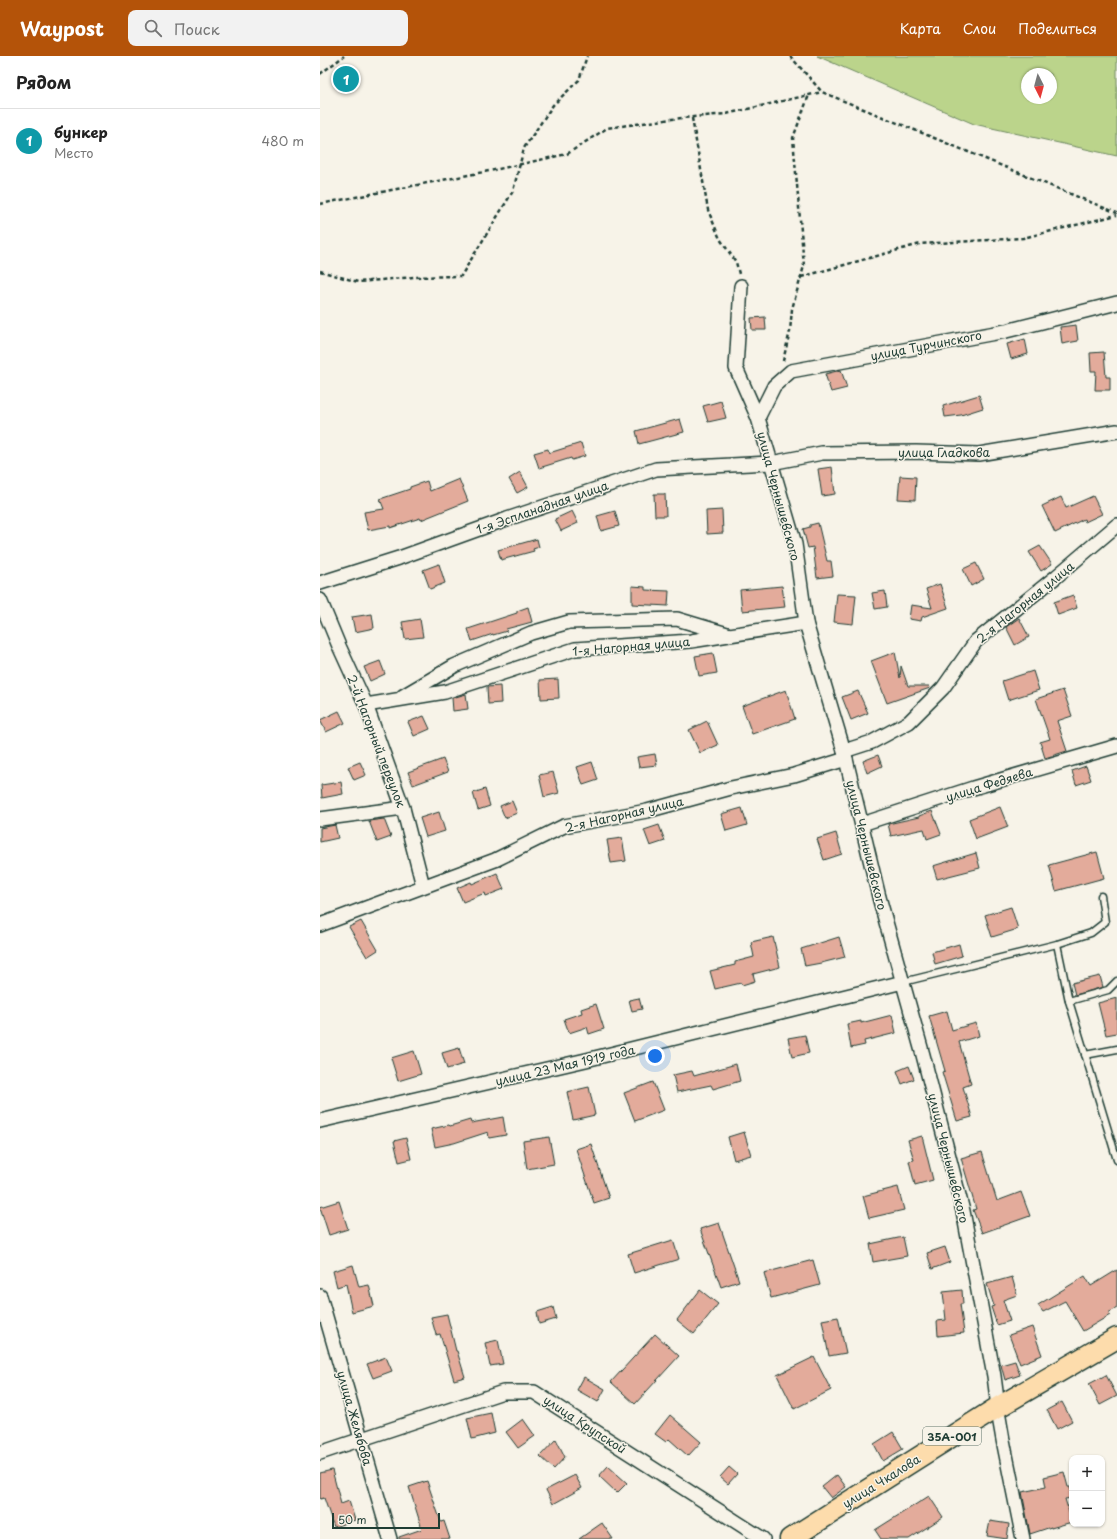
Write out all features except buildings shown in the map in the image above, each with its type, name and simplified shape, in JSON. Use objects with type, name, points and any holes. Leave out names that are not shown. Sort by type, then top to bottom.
[{"type":"main road","name":"улица Чкалова","points":[[790,1539],[999,1412],[1117,1338]]},
{"type":"main road","name":"улица Чкалова","points":[[806,1539],[999,1412],[1117,1347]]},
{"type":"street","name":"улица Чернышевского","points":[[742,286],[736,368],[758,418],[795,544],[806,622],[845,755],[879,896],[963,1211],[994,1372],[1003,1440],[1023,1539]]},
{"type":"street","name":"улица Турчинского","points":[[758,418],[774,386],[791,371],[1006,331],[1117,303]]},
{"type":"street","name":"улица Гладкова","points":[[771,463],[822,453],[916,452],[979,454],[1117,432]]},
{"type":"street","name":"1-я Эспланадная улица","points":[[320,582],[399,558],[506,519],[656,469],[771,463]]},
{"type":"street","name":"2-я Нагорная улица","points":[[320,925],[495,860],[564,826],[647,811],[731,788],[794,775],[845,755],[872,742],[909,722],[943,688],[976,641],[1057,576],[1117,525]]},
{"type":"street","name":"2-й Нагорный переулок","points":[[320,600],[366,705],[403,808],[423,886]]},
{"type":"street","points":[[396,700],[454,666],[531,633],[569,622],[678,619],[731,635]]},
{"type":"street","name":"1-я Нагорная улица","points":[[366,705],[445,692],[575,649],[691,641],[806,622]]},
{"type":"street","name":"улица Федяева","points":[[862,824],[981,786],[1117,746]]},
{"type":"street","points":[[320,819],[403,808]]},
{"type":"street","name":"улица 23 Мая 1919 года","points":[[320,1121],[586,1060],[903,982]]},
{"type":"street","name":"улица Желябова","points":[[320,1296],[390,1539]]},
{"type":"street","name":"улица Крупской","points":[[320,1453],[503,1392],[534,1392],[763,1539]]},
{"type":"lane","points":[[903,982],[1057,944],[1092,933],[1105,922],[1101,896]]},
{"type":"lane","points":[[1057,944],[1069,1001],[1115,1146],[1117,1160]]},
{"type":"lane","points":[[1069,1001],[1108,990],[1117,981]]},
{"type":"lane","points":[[1085,1055],[1117,1049]]},
{"type":"path","points":[[320,74],[344,56]]},
{"type":"path","points":[[320,271],[358,282],[414,277],[461,276],[512,191],[524,148],[553,105],[579,80],[587,56]]},
{"type":"path","points":[[790,56],[822,92],[1117,214]]},
{"type":"path","points":[[320,204],[567,154],[607,128],[726,114],[822,92]]},
{"type":"path","points":[[778,382],[790,331],[792,309],[804,266],[793,138],[809,95]]},
{"type":"path","points":[[692,118],[708,210],[720,239],[736,262],[742,286]]},
{"type":"path","points":[[801,277],[920,244],[1023,238],[1117,214]]},
{"type":"green space","points":[[817,56],[1117,56],[1117,156],[974,124]]},
{"type":"place","name":"бункер","points":[[346,79]]}]
